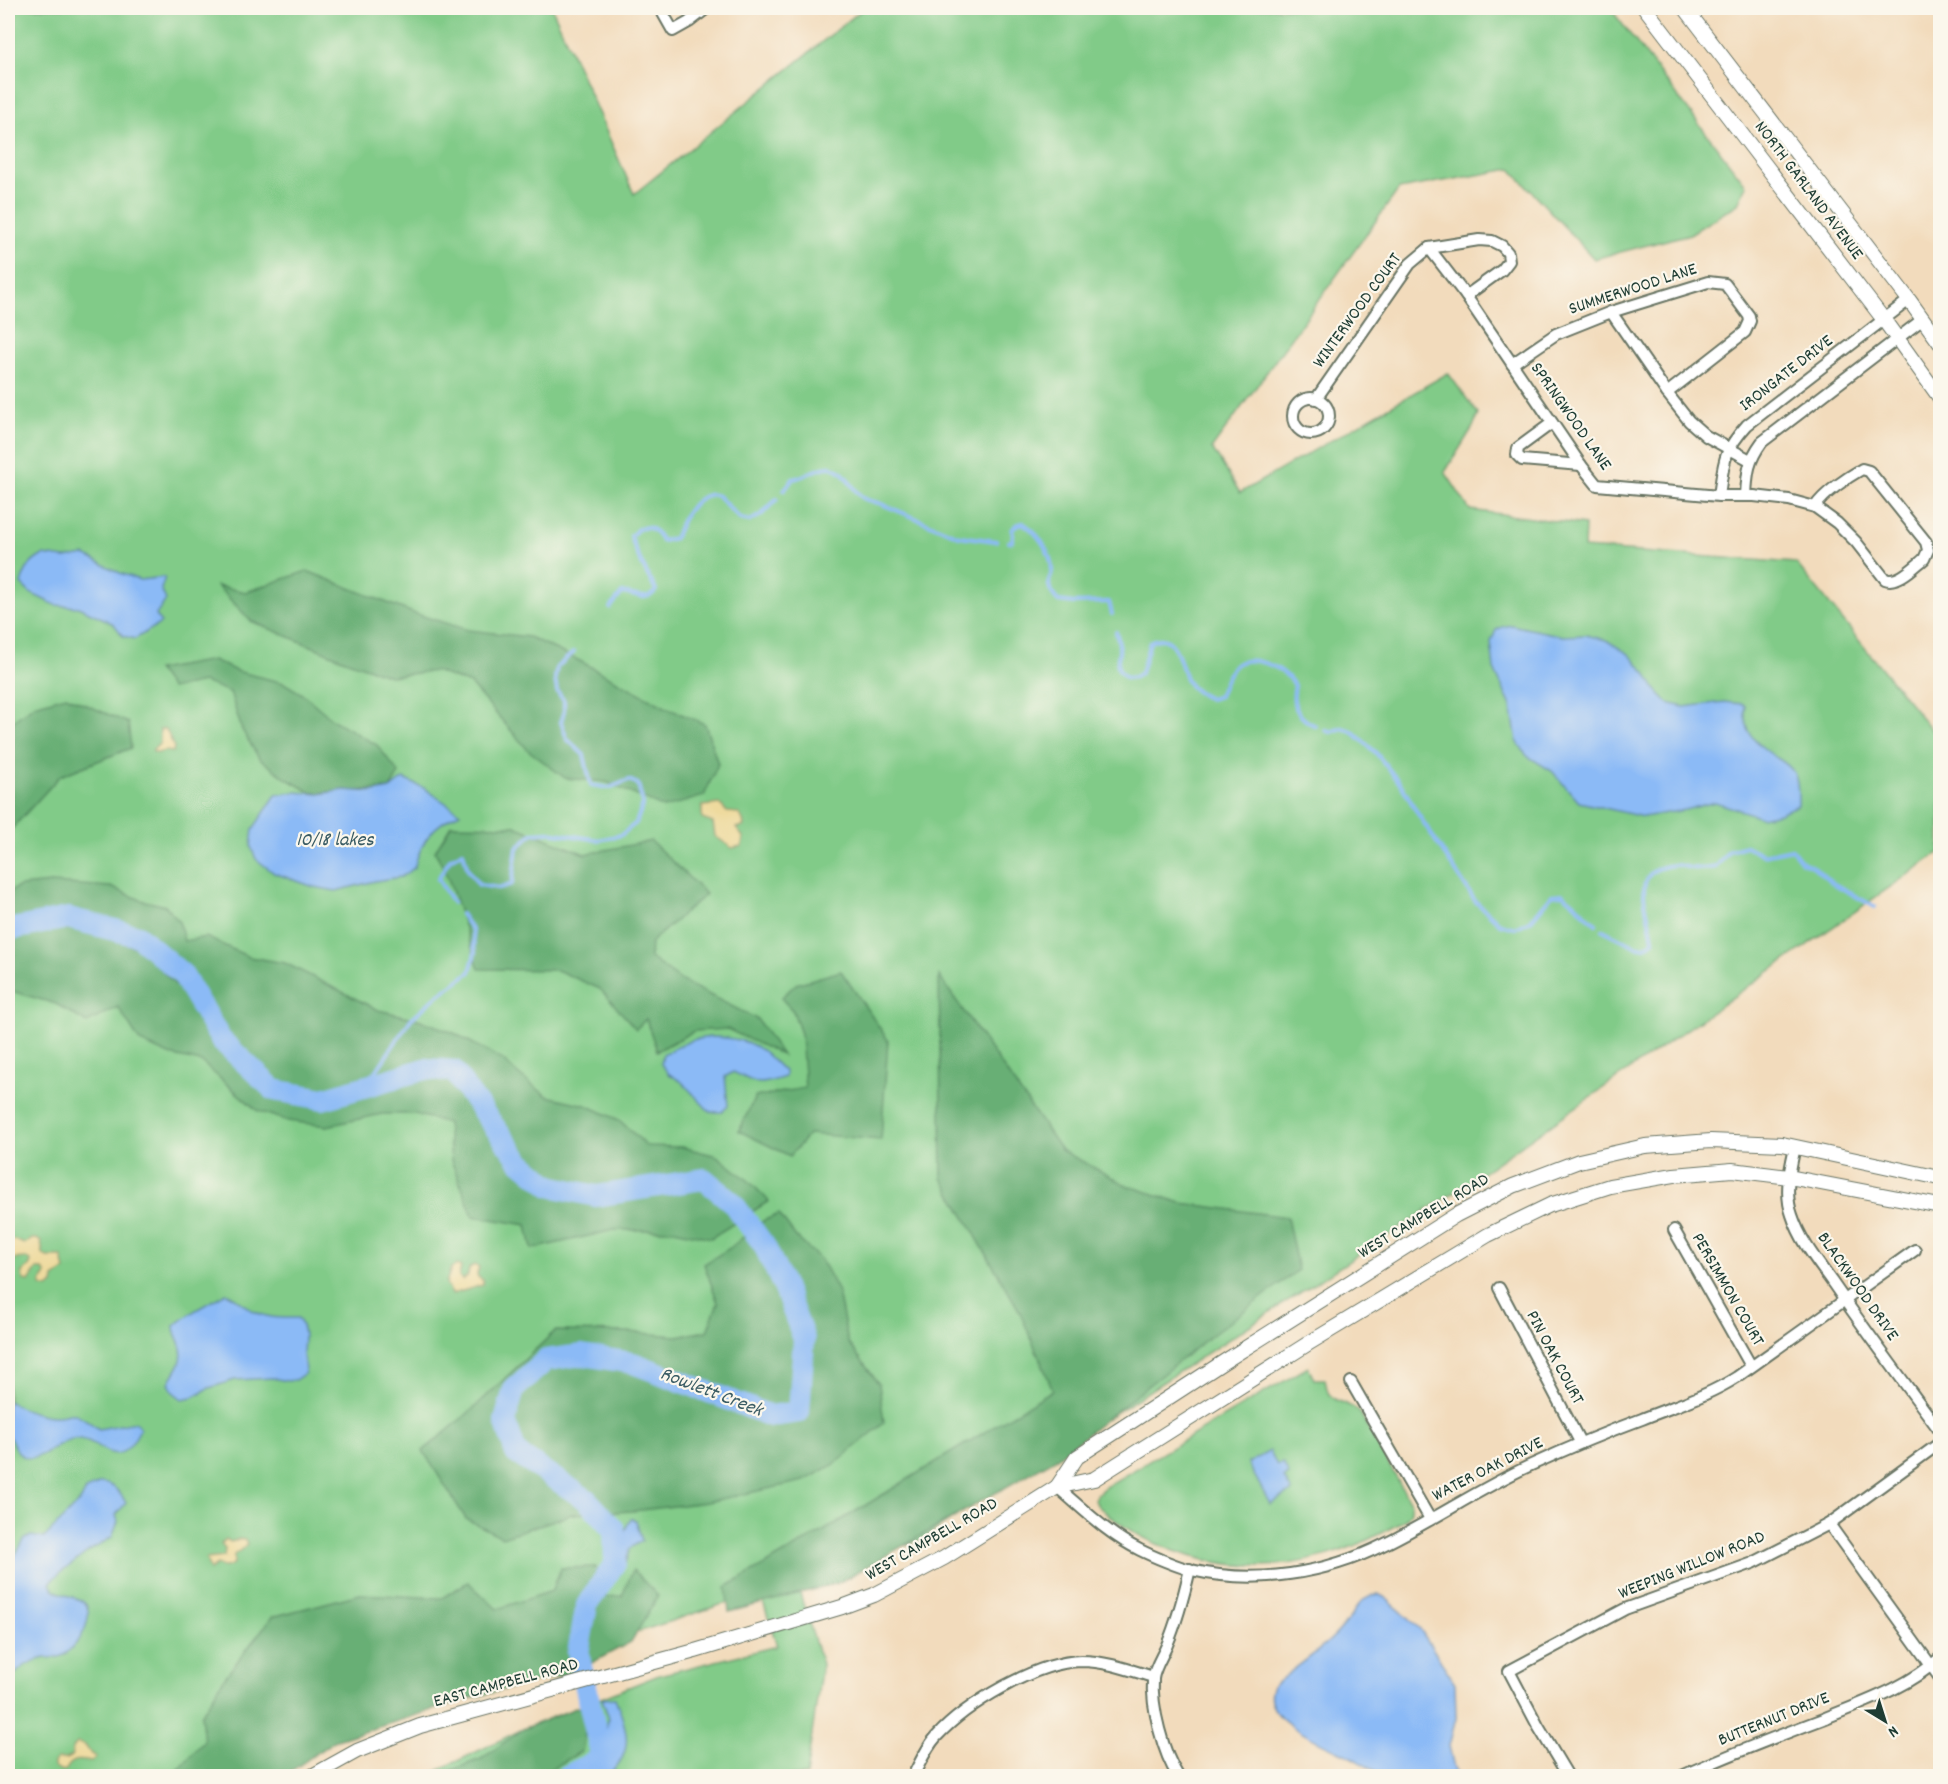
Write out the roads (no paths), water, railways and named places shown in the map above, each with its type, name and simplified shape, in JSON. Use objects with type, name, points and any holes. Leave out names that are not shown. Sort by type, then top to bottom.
[{"type":"main road","name":"NORTH GARLAND AVENUE","points":[[1645,8],[1941,398]]},
{"type":"main road","name":"NORTH GARLAND AVENUE","points":[[1685,8],[1941,343]]},
{"type":"main road","name":"WEST CAMPBELL ROAD","points":[[1057,1487],[1077,1457],[1456,1215],[1513,1186],[1579,1161],[1645,1146],[1711,1141],[1782,1144],[1941,1178]]},
{"type":"main road","name":"WEST CAMPBELL ROAD","points":[[717,1645],[874,1595],[944,1558],[1057,1487],[1094,1479],[1309,1343],[1457,1253],[1550,1205],[1610,1186],[1674,1175],[1732,1170],[1789,1177],[1941,1206]]},
{"type":"main road","name":"EAST CAMPBELL ROAD","points":[[312,1776],[357,1751],[420,1726],[717,1645]]},
{"type":"street","points":[[660,8],[673,31],[707,8]]},
{"type":"street","name":"WINTERWOOD COURT","points":[[1316,399],[1410,264],[1429,248],[1479,240],[1492,241],[1502,246],[1508,253],[1509,261],[1502,270],[1466,296]]},
{"type":"street","name":"SPRINGWOOD LANE","points":[[1429,248],[1466,296],[1597,485],[1789,500],[1815,507],[1837,523],[1856,542],[1888,581],[1896,580],[1924,559],[1927,554],[1926,542],[1869,471],[1862,469],[1853,474],[1821,499],[1815,507]]},
{"type":"street","name":"SUMMERWOOD LANE","points":[[1512,364],[1556,334],[1611,312],[1708,282],[1725,284],[1749,315],[1750,321],[1745,332],[1667,393]]},
{"type":"street","name":"IRONGATE DRIVE","points":[[1719,496],[1724,459],[1728,450],[1747,426],[1909,300]]},
{"type":"street","points":[[1611,312],[1689,421],[1706,436],[1750,460],[1746,496]]},
{"type":"street","name":"IRONGATE DRIVE","points":[[1750,460],[1762,442],[1770,435],[1923,319]]},
{"type":"street","points":[[1552,423],[1518,448],[1517,455],[1522,460],[1581,465]]},
{"type":"street","name":"BLACKWOOD DRIVE","points":[[1795,1147],[1788,1196],[1791,1214],[1800,1235],[1844,1300],[1941,1431]]},
{"type":"street","name":"PERSIMMON COURT","points":[[1674,1230],[1751,1366]]},
{"type":"street","name":"WATER OAK DRIVE","points":[[1057,1487],[1120,1538],[1140,1550],[1190,1569],[1238,1576],[1279,1575],[1316,1570],[1346,1561],[1384,1545],[1503,1478],[1580,1442],[1716,1390],[1916,1250]]},
{"type":"street","name":"PIN OAK COURT","points":[[1499,1288],[1580,1442]]},
{"type":"street","points":[[1350,1382],[1430,1519]]},
{"type":"street","name":"WEEPING WILLOW ROAD","points":[[1568,1776],[1509,1671],[1625,1609],[1753,1563],[1829,1524],[1941,1443]]},
{"type":"street","points":[[1829,1524],[1936,1662],[1941,1678]]},
{"type":"street","points":[[1178,1776],[1163,1744],[1154,1702],[1153,1677],[1172,1633],[1190,1569]]},
{"type":"street","points":[[914,1776],[922,1757],[935,1738],[955,1719],[985,1698],[1024,1676],[1059,1664],[1082,1661],[1111,1665],[1153,1677]]},
{"type":"street","name":"BUTTERNUT DRIVE","points":[[1682,1776],[1888,1693],[1936,1662]]},
{"type":"water","points":[[43,555],[65,558],[85,555],[120,573],[140,580],[165,577],[161,589],[166,600],[156,615],[161,623],[135,639],[123,636],[114,624],[78,607],[55,605],[30,593],[21,584],[31,563]]},
{"type":"water","points":[[1511,625],[1563,636],[1586,635],[1606,640],[1629,654],[1668,703],[1684,707],[1724,702],[1743,704],[1746,724],[1752,737],[1763,748],[1787,764],[1794,773],[1798,805],[1780,813],[1761,817],[1715,802],[1643,817],[1579,802],[1552,771],[1527,756],[1517,741],[1511,706],[1494,669],[1491,642],[1496,630]]},
{"type":"water","name":"10/18 lakes","points":[[403,779],[424,788],[460,813],[435,828],[425,841],[414,868],[401,877],[336,891],[314,887],[274,873],[256,859],[251,847],[253,829],[276,795],[295,792],[319,794],[344,790],[374,792],[390,789]]},
{"type":"water","points":[[710,1037],[738,1040],[758,1048],[785,1072],[785,1077],[758,1083],[733,1072],[725,1077],[728,1106],[722,1112],[710,1112],[682,1082],[669,1074],[661,1064],[663,1054],[692,1040]]},
{"type":"water","points":[[226,1293],[262,1315],[298,1318],[304,1335],[305,1373],[295,1380],[287,1381],[272,1378],[235,1380],[209,1388],[193,1397],[182,1399],[173,1392],[169,1383],[182,1356],[174,1326]]},
{"type":"water","points":[[8,1401],[24,1409],[45,1415],[75,1414],[99,1429],[136,1422],[140,1429],[123,1452],[115,1454],[107,1452],[82,1439],[72,1439],[39,1456],[29,1458],[19,1453],[8,1435],[6,1422]]},
{"type":"water","points":[[1270,1451],[1277,1465],[1283,1463],[1289,1475],[1284,1478],[1292,1492],[1270,1504],[1248,1463]]},
{"type":"water","points":[[100,1483],[116,1489],[126,1503],[116,1515],[118,1522],[112,1537],[86,1553],[54,1578],[50,1584],[55,1590],[83,1601],[87,1606],[88,1614],[84,1632],[78,1642],[65,1654],[57,1658],[39,1659],[28,1664],[15,1674],[8,1684],[8,1568],[24,1540],[31,1536],[44,1538],[81,1500],[86,1490]]},
{"type":"water","points":[[631,1518],[636,1521],[642,1541],[630,1548],[620,1574],[608,1571],[613,1545],[621,1538]]},
{"type":"water","points":[[1378,1594],[1386,1598],[1420,1629],[1455,1683],[1456,1718],[1449,1746],[1454,1768],[1459,1776],[1424,1778],[1390,1776],[1380,1773],[1296,1729],[1284,1720],[1270,1698],[1273,1686],[1329,1641],[1361,1602]]},
{"type":"water","points":[[615,1698],[623,1720],[626,1740],[622,1758],[616,1767],[607,1776],[558,1776],[595,1749],[603,1736],[609,1718],[602,1699]]},
{"type":"waterway","points":[[784,490],[793,479],[821,468],[830,467],[841,472],[865,499],[959,536],[996,541]]},
{"type":"waterway","points":[[610,608],[622,593],[645,597],[656,590],[631,536],[638,529],[648,527],[656,532],[662,541],[675,538],[691,506],[702,497],[709,495],[718,496],[740,519],[750,521],[761,515],[777,499]]},
{"type":"waterway","points":[[1009,542],[1012,541],[1012,530],[1016,525],[1023,523],[1038,537],[1047,550],[1052,571],[1049,586],[1058,601],[1109,602],[1112,614]]},
{"type":"waterway","points":[[1116,632],[1119,647],[1118,666],[1120,672],[1127,678],[1141,673],[1150,642],[1159,639],[1172,644],[1191,687],[1210,699],[1219,696],[1227,676],[1239,662],[1253,661],[1268,664],[1289,678],[1295,686],[1294,699],[1297,710],[1316,726]]},
{"type":"waterway","points":[[453,903],[438,879],[450,859],[463,852],[468,870],[479,885],[499,888],[512,884],[517,848],[533,833],[549,832],[599,840],[621,835],[636,823],[643,804],[638,784],[629,780],[609,788],[591,785],[584,755],[567,739],[561,722],[564,701],[557,691],[555,678],[557,667],[574,652]]},
{"type":"waterway","points":[[1325,730],[1331,732],[1342,728],[1352,731],[1376,753],[1402,786],[1475,901],[1500,924],[1515,928],[1531,920],[1552,895],[1563,894],[1596,924]]},
{"type":"waterway","points":[[1603,930],[1637,947],[1645,947],[1653,941],[1644,893],[1645,883],[1650,875],[1659,868],[1674,865],[1698,869],[1716,867],[1729,851],[1746,846],[1763,855],[1792,849],[1802,862],[1814,867],[1829,881],[1875,907]]},
{"type":"waterway","points":[[357,1089],[377,1070],[411,1019],[438,995],[470,972],[475,953],[472,930],[461,914]]},
{"type":"waterway","name":"Rowlett Creek","points":[[8,930],[68,918],[138,936],[182,974],[221,1040],[274,1090],[323,1099],[425,1069],[454,1071],[520,1161],[550,1186],[596,1196],[704,1179],[732,1202],[764,1245],[785,1289],[804,1339],[799,1412],[771,1416],[633,1363],[582,1355],[546,1360],[514,1389],[505,1421],[516,1453],[587,1500],[614,1529],[615,1563],[587,1605],[578,1653],[602,1758],[567,1776]]}]
